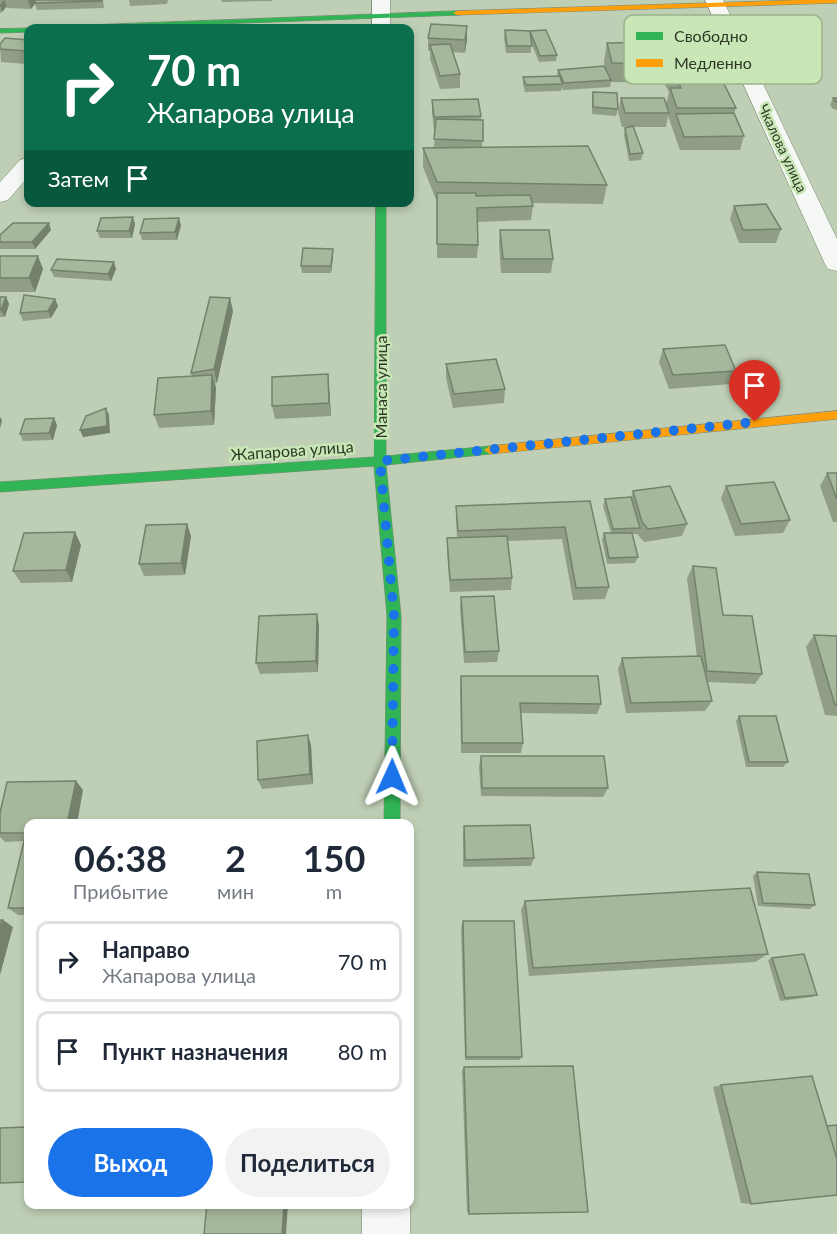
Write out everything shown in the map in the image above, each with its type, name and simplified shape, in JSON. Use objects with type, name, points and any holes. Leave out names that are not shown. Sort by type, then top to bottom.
[{"type":"street","points":[[190,24],[715,2],[837,2]]},
{"type":"street","points":[[0,31],[24,30]]},
{"type":"street","name":"Чкалова улица","points":[[753,84],[837,264]]},
{"type":"street","points":[[0,195],[24,169]]},
{"type":"street","name":"Манаса улица","points":[[381,207],[380,461],[394,616],[392,819]]},
{"type":"street","name":"Жапарова улица","points":[[0,487],[380,461],[837,415]]},
{"type":"street","points":[[386,1209],[386,1234]]},
{"type":"building","points":[[36,0],[102,0],[102,1],[34,3]]},
{"type":"building","points":[[431,24],[467,26],[465,40],[428,38]]},
{"type":"building","points":[[505,30],[530,31],[532,46],[507,46]]},
{"type":"building","points":[[546,30],[557,55],[540,56],[530,31]]},
{"type":"building","points":[[5,38],[24,40],[24,51],[0,49],[0,44]]},
{"type":"building","points":[[607,43],[624,43],[624,63],[612,63]]},
{"type":"building","points":[[450,44],[460,74],[440,76],[430,45]]},
{"type":"building","points":[[604,66],[611,80],[564,83],[558,70]]},
{"type":"building","points":[[560,76],[562,84],[526,85],[523,77]]},
{"type":"building","points":[[679,84],[724,84],[736,108],[677,108],[670,88],[681,88]]},
{"type":"building","points":[[593,92],[617,93],[618,109],[593,107]]},
{"type":"building","points":[[621,98],[664,98],[669,113],[625,113]]},
{"type":"building","points":[[478,99],[481,116],[434,117],[432,100]]},
{"type":"building","points":[[734,113],[744,136],[684,137],[676,114]]},
{"type":"building","points":[[436,119],[483,120],[483,141],[434,139]]},
{"type":"building","points":[[633,126],[643,153],[630,154],[625,128]]},
{"type":"building","points":[[588,146],[607,185],[437,182],[423,148]]},
{"type":"building","points":[[437,193],[476,193],[476,196],[530,195],[533,206],[477,208],[478,245],[437,244]]},
{"type":"building","points":[[766,204],[781,229],[743,230],[734,206]]},
{"type":"building","points":[[133,217],[129,231],[97,231],[101,218]]},
{"type":"building","points":[[179,218],[175,232],[140,233],[144,219]]},
{"type":"building","points":[[13,223],[49,223],[32,242],[0,242],[0,235]]},
{"type":"building","points":[[500,230],[549,230],[553,259],[503,259]]},
{"type":"building","points":[[303,248],[333,249],[331,266],[301,266]]},
{"type":"building","points":[[0,256],[38,256],[29,278],[0,278]]},
{"type":"building","points":[[57,259],[114,262],[108,274],[51,270]]},
{"type":"building","points":[[24,295],[55,299],[48,311],[20,313]]},
{"type":"building","points":[[0,297],[6,297],[1,310],[0,310]]},
{"type":"building","points":[[210,297],[230,298],[214,369],[191,373]]},
{"type":"building","points":[[725,345],[736,371],[673,375],[663,349]]},
{"type":"building","points":[[496,359],[505,389],[454,394],[446,364]]},
{"type":"building","points":[[328,374],[329,403],[272,406],[272,377]]},
{"type":"building","points":[[212,375],[211,411],[154,415],[158,378]]},
{"type":"building","points":[[106,408],[107,426],[80,430],[86,416]]},
{"type":"building","points":[[54,418],[49,433],[20,434],[25,419]]},
{"type":"building","points":[[827,473],[837,473],[837,499]]},
{"type":"building","points":[[774,482],[790,520],[741,524],[726,486]]},
{"type":"building","points":[[670,486],[687,524],[648,529],[642,522],[633,491]]},
{"type":"building","points":[[631,497],[640,528],[613,529],[605,499]]},
{"type":"building","points":[[590,501],[609,587],[576,588],[565,527],[458,531],[456,506]]},
{"type":"building","points":[[187,524],[181,563],[139,564],[146,525]]},
{"type":"building","points":[[75,532],[66,570],[13,571],[24,533]]},
{"type":"building","points":[[604,533],[632,533],[638,557],[609,558]]},
{"type":"building","points":[[507,536],[512,578],[450,580],[447,538]]},
{"type":"building","points":[[693,566],[716,568],[723,615],[752,616],[762,674],[707,671]]},
{"type":"building","points":[[494,596],[499,651],[465,652],[461,597]]},
{"type":"building","points":[[317,614],[316,661],[256,663],[259,616]]},
{"type":"building","points":[[814,635],[837,636],[837,705],[835,705]]},
{"type":"building","points":[[701,656],[712,701],[631,703],[622,658]]},
{"type":"building","points":[[461,676],[598,676],[601,704],[520,703],[523,743],[462,743]]},
{"type":"building","points":[[739,716],[776,716],[788,762],[749,762]]},
{"type":"building","points":[[308,735],[310,774],[258,780],[257,741]]},
{"type":"building","points":[[481,756],[604,756],[608,788],[482,788]]},
{"type":"building","points":[[76,781],[68,819],[24,819],[24,833],[0,833],[0,813],[7,782]]},
{"type":"building","points":[[530,825],[534,858],[465,860],[464,826]]},
{"type":"building","points":[[24,841],[24,908],[8,908]]},
{"type":"building","points":[[757,872],[809,874],[815,905],[763,903]]},
{"type":"building","points":[[750,888],[768,954],[533,968],[525,901]]},
{"type":"building","points":[[463,921],[514,921],[522,1057],[466,1057]]},
{"type":"building","points":[[804,954],[817,995],[785,998],[772,958]]},
{"type":"building","points":[[573,1066],[588,1212],[469,1214],[464,1067]]},
{"type":"building","points":[[812,1076],[837,1159],[837,1195],[751,1204],[721,1085]]},
{"type":"building","points":[[837,1125],[837,1159],[827,1126]]},
{"type":"building","points":[[24,1127],[24,1182],[0,1183],[0,1128]]},
{"type":"building","points":[[206,1209],[284,1209],[282,1234],[204,1234]]},
{"type":"traffic: fast","points":[[170,24],[457,13]]},
{"type":"traffic: fast","points":[[0,31],[24,30]]},
{"type":"traffic: fast","points":[[381,207],[380,461],[394,616],[392,819]]},
{"type":"traffic: fast","points":[[0,487],[380,461],[490,450]]},
{"type":"traffic: slow","points":[[457,13],[837,1]]},
{"type":"traffic: slow","points":[[490,450],[837,415]]},
{"type":"route","points":[[392,777],[394,616],[380,461],[755,422]]}]
